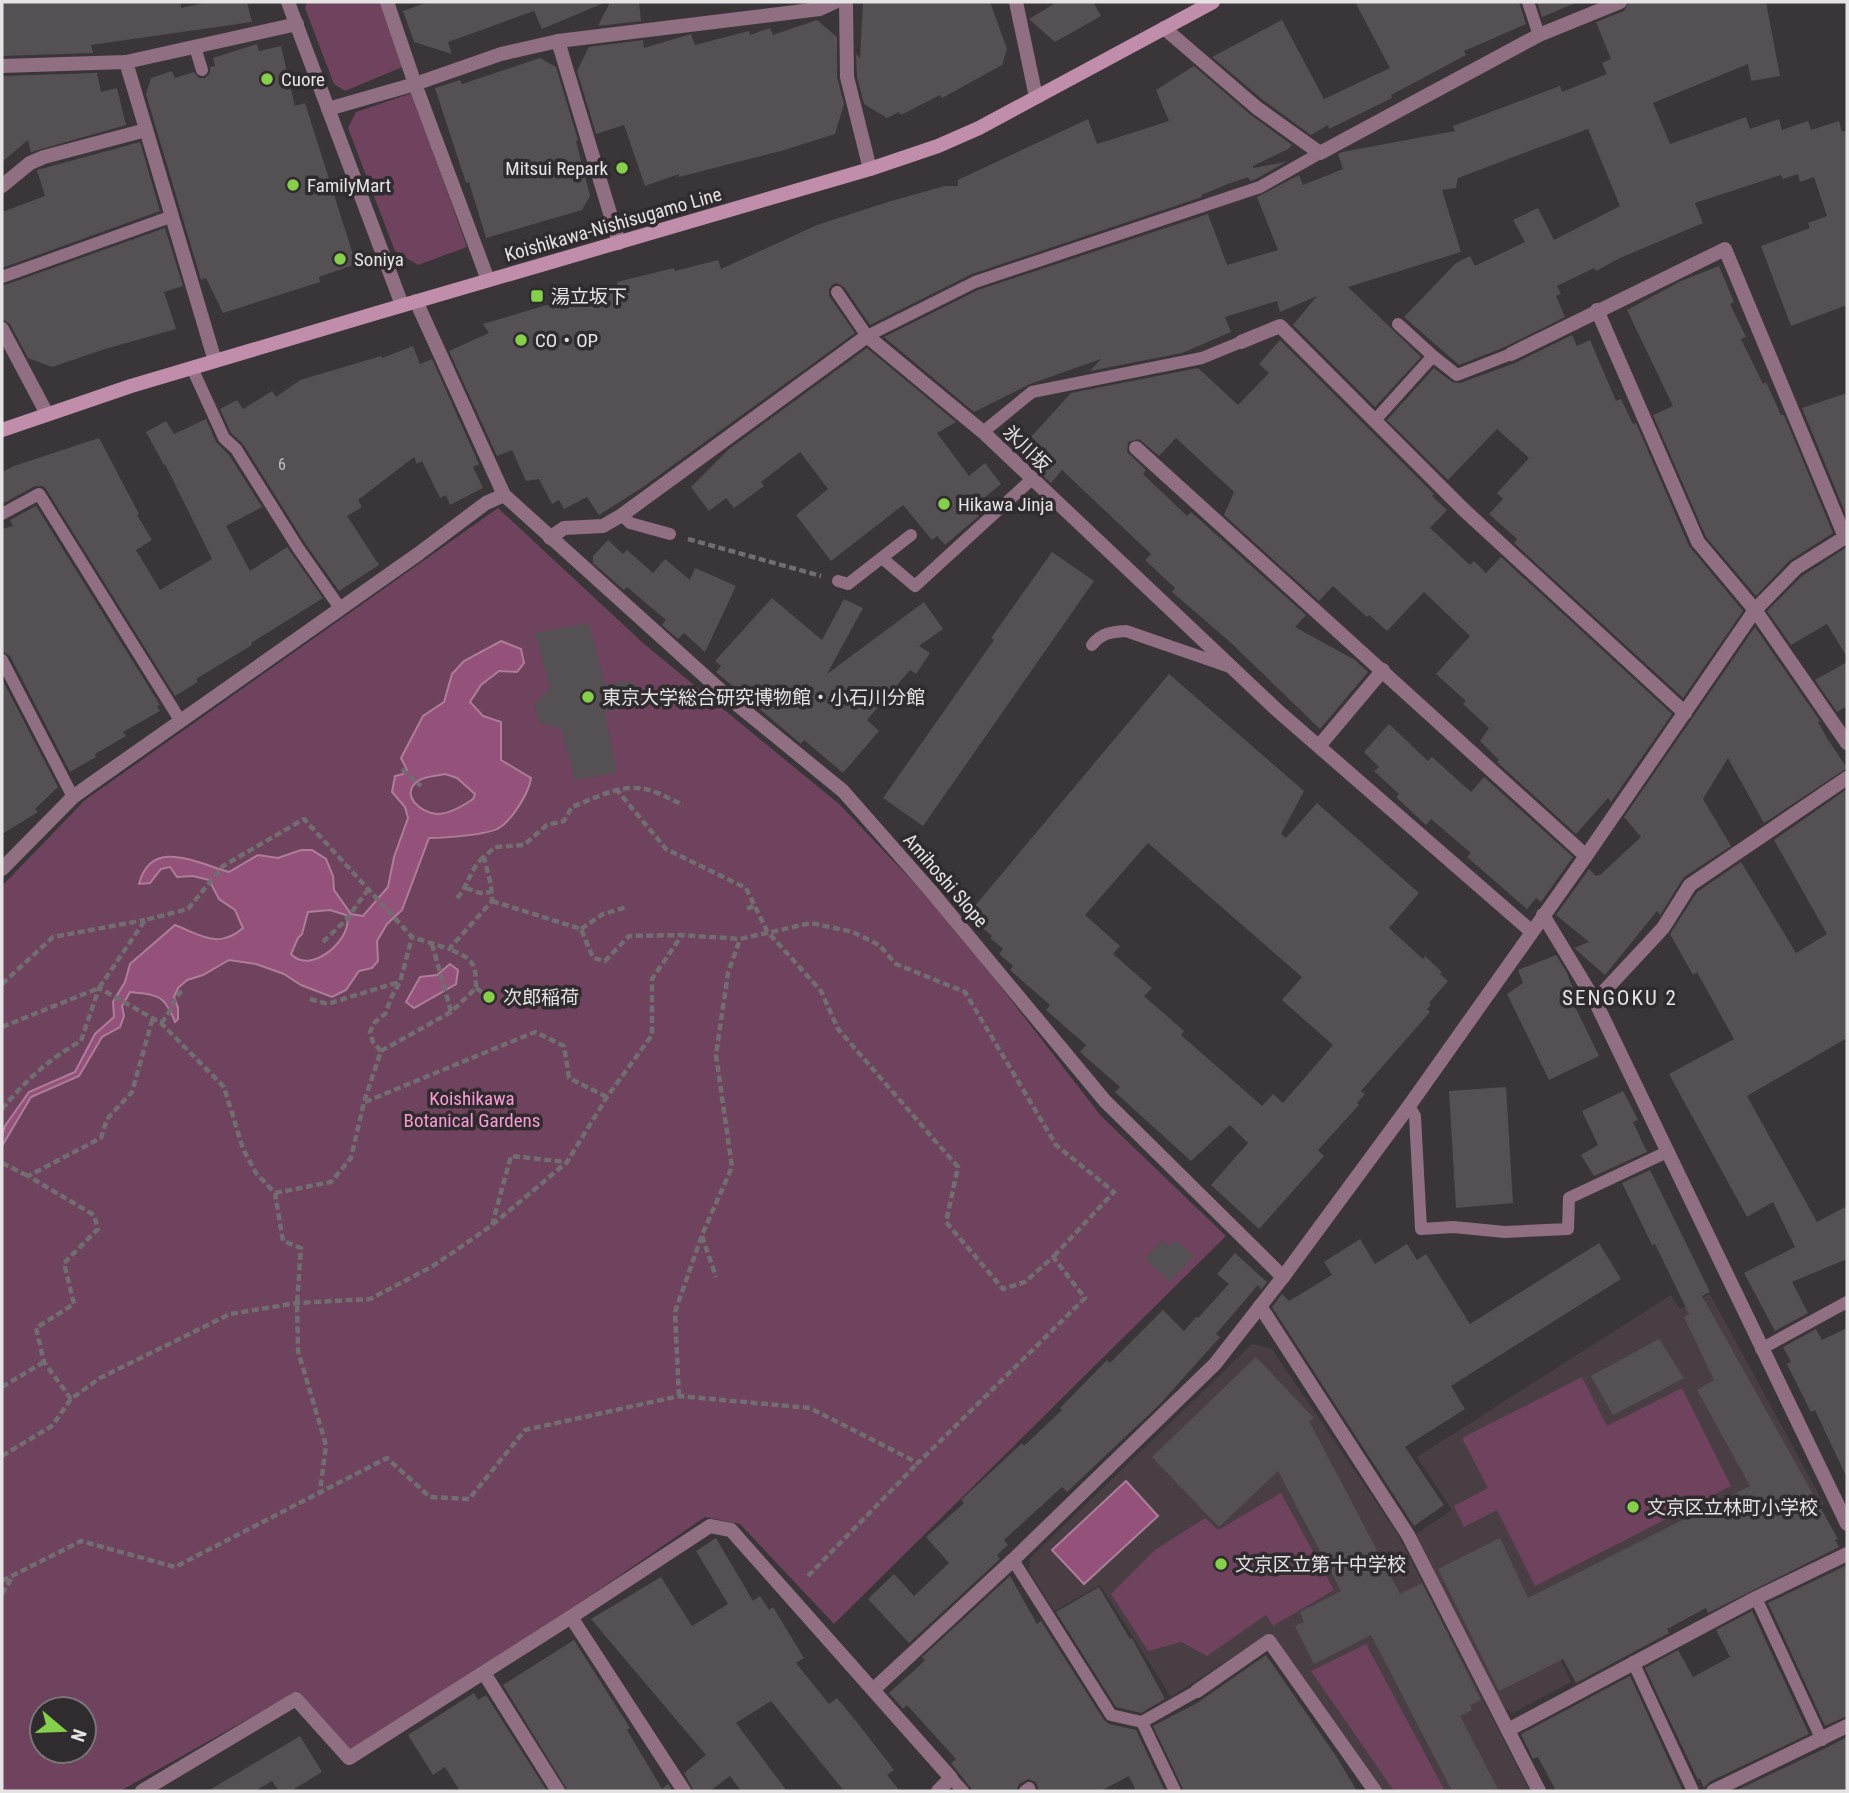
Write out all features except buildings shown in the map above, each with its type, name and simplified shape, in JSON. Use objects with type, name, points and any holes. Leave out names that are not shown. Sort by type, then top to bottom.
[{"type":"main road","name":"Koishikawa-Nishisugamo Line","points":[[2,430],[192,368],[870,169],[948,142],[979,128],[1213,2]]},
{"type":"street","points":[[3,865],[73,797],[486,503],[504,495],[409,303],[328,109],[288,2]]},
{"type":"street","points":[[387,2],[488,281]]},
{"type":"street","points":[[328,109],[415,84],[501,54],[558,41],[820,9],[835,2]]},
{"type":"street","points":[[846,2],[846,76],[870,169]]},
{"type":"street","points":[[1016,2],[1037,97]]},
{"type":"street","points":[[1164,28],[1257,108],[1320,153],[1539,35],[1620,2]]},
{"type":"street","points":[[2,66],[126,62],[297,24]]},
{"type":"street","points":[[558,41],[619,243]]},
{"type":"street","points":[[126,62],[215,361]]},
{"type":"street","points":[[2,186],[30,163],[146,130]]},
{"type":"street","points":[[874,1689],[1013,1560],[1215,1364],[1409,1106],[1531,931],[1587,856],[1755,610],[1796,568],[1846,536],[1725,249],[1511,354]]},
{"type":"street","points":[[1597,310],[1698,542],[1755,610],[1847,743]]},
{"type":"street","points":[[1241,342],[1280,326],[1376,419],[1463,509],[1685,713]]},
{"type":"street","points":[[2,329],[47,414]]},
{"type":"street","points":[[550,538],[564,528],[603,526],[622,515],[867,336]]},
{"type":"street","name":"氷川坂","points":[[867,336],[983,432],[1230,667],[1531,931]]},
{"type":"street","points":[[1136,448],[1587,856]]},
{"type":"street","name":"Amihoshi Slope","points":[[504,495],[728,697],[843,791],[930,890],[1105,1101],[1283,1277]]},
{"type":"street","points":[[1319,746],[1383,670]]},
{"type":"street","points":[[1595,1002],[1663,929],[1690,885],[1847,778]]},
{"type":"street","points":[[1543,915],[1595,1002],[1847,1524]]},
{"type":"street","points":[[1260,1306],[1408,1535],[1539,1791]]},
{"type":"street","points":[[142,1791],[296,1699],[349,1758],[710,1525],[731,1530],[950,1778],[937,1791]]},
{"type":"street","points":[[1507,1730],[1756,1598],[1847,1554]]},
{"type":"street","points":[[571,1617],[684,1791]]},
{"type":"street","points":[[1197,1691],[1269,1642],[1375,1791]]},
{"type":"street","points":[[484,1673],[558,1791]]},
{"type":"street","points":[[1713,1791],[1847,1726]]},
{"type":"lane","points":[[1528,2],[1539,35]]},
{"type":"lane","points":[[195,47],[202,70]]},
{"type":"lane","points":[[837,292],[867,336],[975,282],[1260,187],[1320,153]]},
{"type":"lane","points":[[2,277],[170,217]]},
{"type":"lane","points":[[1398,324],[1457,375],[1511,354]]},
{"type":"lane","points":[[983,432],[1032,392],[1202,358],[1241,342]]},
{"type":"lane","points":[[1376,419],[1433,356]]},
{"type":"lane","points":[[192,368],[224,438],[236,449],[298,548],[340,608]]},
{"type":"lane","points":[[882,558],[915,586],[1032,479]]},
{"type":"lane","points":[[2,514],[39,494],[180,720]]},
{"type":"lane","points":[[622,515],[630,523],[670,534]]},
{"type":"lane","points":[[838,581],[848,584],[911,535]]},
{"type":"lane","points":[[1092,645],[1098,638],[1111,632],[1126,632],[1230,667]]},
{"type":"lane","points":[[2,660],[73,797]]},
{"type":"lane","points":[[1409,1106],[1415,1116],[1420,1229],[1453,1227],[1505,1233],[1568,1229],[1569,1198],[1667,1152]]},
{"type":"lane","points":[[1761,1349],[1847,1302]]},
{"type":"lane","points":[[1013,1560],[1111,1715],[1142,1722],[1197,1691]]},
{"type":"lane","points":[[1756,1598],[1822,1740]]},
{"type":"lane","points":[[1633,1662],[1693,1791]]},
{"type":"lane","points":[[1142,1722],[1175,1791]]},
{"type":"lane","points":[[950,1778],[963,1791]]},
{"type":"path","points":[[670,534],[838,581]]},
{"type":"path","points":[[402,769],[421,786]]},
{"type":"path","points":[[457,898],[466,888],[475,864],[495,847],[524,845],[547,825],[564,821],[572,807],[617,790],[636,788],[655,792],[683,805]]},
{"type":"path","points":[[581,929],[593,958],[606,961],[629,936],[682,935],[740,939],[767,931],[811,923],[853,932],[879,945],[897,964],[965,992],[1056,1145],[1114,1192],[1053,1257],[1025,1282],[1003,1289],[946,1222],[958,1167],[838,1029],[821,991],[767,931],[746,888],[666,849],[617,790]]},
{"type":"path","points":[[2,984],[53,937],[188,909],[223,866],[304,820],[412,937],[469,958],[476,969],[476,988],[451,1012],[381,1051],[364,1102],[351,1158],[331,1182],[275,1193]]},
{"type":"path","points":[[449,949],[492,901],[484,857]]},
{"type":"path","points":[[466,888],[480,893],[491,892]]},
{"type":"path","points":[[323,942],[346,920],[368,891]]},
{"type":"path","points":[[492,901],[581,929]]},
{"type":"path","points":[[747,909],[755,905]]},
{"type":"path","points":[[581,929],[603,914],[627,907]]},
{"type":"path","points":[[2,1109],[22,1084],[66,1049],[81,1041],[99,988],[145,920]]},
{"type":"path","points":[[2,1448],[3,1455],[52,1426],[71,1398],[100,1378],[230,1314],[297,1303],[370,1299],[433,1266],[491,1226],[568,1162],[607,1097],[652,1035],[652,979],[682,935]]},
{"type":"path","points":[[381,1051],[373,1042],[370,1032],[375,1022],[385,1014],[400,982],[412,937]]},
{"type":"path","points":[[679,1396],[675,1312],[702,1235],[732,1167],[716,1055],[728,973],[740,939]]},
{"type":"path","points":[[432,944],[451,1012]]},
{"type":"path","points":[[310,999],[327,1004],[400,982]]},
{"type":"path","points":[[99,988],[161,1023],[225,1087],[243,1149],[256,1173],[275,1193],[283,1241],[301,1248],[297,1303],[298,1351],[326,1445],[320,1492]]},
{"type":"path","points":[[2,1027],[99,988]]},
{"type":"path","points":[[476,988],[487,996]]},
{"type":"path","points":[[161,1023],[171,1013],[174,997],[183,989]]},
{"type":"path","points":[[28,1176],[101,1138],[107,1119],[132,1092],[153,1017]]},
{"type":"path","points":[[364,1102],[535,1032],[564,1046],[569,1078],[607,1097]]},
{"type":"path","points":[[491,1226],[511,1156],[568,1162]]},
{"type":"path","points":[[3,1164],[94,1215],[98,1229],[64,1263],[74,1304],[36,1328],[44,1362],[71,1398]]},
{"type":"path","points":[[702,1235],[716,1277]]},
{"type":"path","points":[[808,1576],[1085,1298],[1053,1257]]},
{"type":"path","points":[[2,1387],[44,1362]]},
{"type":"path","points":[[2,1581],[81,1541],[175,1567],[387,1458],[430,1497],[469,1499],[524,1430],[679,1396],[810,1408],[918,1463]]},
{"type":"path","points":[[2,1594],[13,1575]]},
{"type":"shaded area","points":[[501,641],[521,649],[524,663],[517,672],[499,671],[481,685],[470,702],[483,716],[501,722],[501,760],[531,778],[530,784],[514,813],[499,828],[455,837],[429,838],[402,910],[387,924],[377,941],[378,961],[372,968],[359,971],[346,990],[332,997],[301,985],[284,974],[256,964],[229,960],[203,975],[187,980],[178,988],[174,997],[178,1008],[178,1019],[175,1022],[167,1006],[159,998],[130,992],[122,1006],[124,1016],[120,1027],[102,1037],[79,1076],[31,1097],[2,1146],[5,1126],[29,1092],[75,1072],[95,1034],[114,1017],[113,1002],[125,982],[130,964],[175,925],[210,939],[226,938],[243,928],[235,910],[219,899],[209,880],[193,876],[177,877],[170,867],[161,869],[150,883],[139,884],[145,870],[153,861],[176,857],[229,872],[258,855],[278,858],[301,850],[312,850],[326,859],[333,876],[334,890],[351,914],[363,916],[388,887],[394,857],[408,818],[405,807],[392,792],[395,776],[407,770],[401,758],[423,716],[444,702],[452,674],[464,661]],"holes":[[[445,774],[457,778],[475,794],[473,799],[442,814],[431,813],[419,807],[411,797],[413,786],[424,778]],[[330,910],[346,915],[345,933],[339,942],[330,951],[310,960],[300,960],[291,954],[302,934],[308,912]]]},
{"type":"shaded area","points":[[450,964],[458,970],[456,984],[414,1008],[406,1002],[420,977],[437,975]]},
{"type":"shaded area","name":"文京区立林町小学校","points":[[1710,1294],[1824,1504],[1594,1621],[1557,1652],[1571,1682],[1513,1713],[1504,1708],[1416,1534],[1452,1510],[1417,1457],[1671,1295],[1680,1309]]},
{"type":"shaded area","name":"文京区立第十中学校","points":[[1252,1344],[1272,1349],[1397,1533],[1530,1791],[1382,1791],[1270,1633],[1171,1697],[1100,1585],[1054,1611],[1029,1571],[1030,1558]]},
{"type":"shaded area","points":[[1126,1481],[1158,1516],[1084,1584],[1052,1550]]},
{"type":"green space","points":[[307,2],[382,2],[405,66],[345,91],[334,84],[305,8]]},
{"type":"green space","points":[[412,93],[467,247],[418,265],[395,251],[348,128],[356,112]]},
{"type":"green space","name":"Koishikawa Botanical Gardens","points":[[498,508],[643,643],[839,804],[923,892],[1101,1116],[1226,1236],[834,1624],[740,1524],[705,1517],[568,1611],[350,1749],[298,1691],[120,1791],[2,1791],[2,886],[85,800]]},
{"type":"green space","points":[[1582,1377],[1607,1426],[1682,1388],[1731,1486],[1535,1586],[1497,1510],[1464,1527],[1454,1506],[1488,1488],[1462,1438]]},
{"type":"green space","points":[[1281,1493],[1334,1590],[1273,1626],[1266,1615],[1207,1656],[1181,1642],[1148,1651],[1111,1594],[1155,1550],[1205,1518],[1218,1530]]},
{"type":"green space","points":[[1366,1644],[1445,1791],[1394,1791],[1311,1671]]},
{"type":"place","name":"Cuore","points":[[267,79]]},
{"type":"place","name":"Mitsui Repark","points":[[622,168]]},
{"type":"place","name":"FamilyMart","points":[[293,185]]},
{"type":"place","name":"Soniya","points":[[340,259]]},
{"type":"place","name":"湯立坂下","points":[[537,296]]},
{"type":"place","name":"CO・OP","points":[[521,340]]},
{"type":"place","name":"Hikawa Jinja","points":[[944,504]]},
{"type":"place","name":"東京大学総合研究博物館・小石川分館","points":[[588,697]]},
{"type":"place","name":"次郎稲荷","points":[[489,997]]},
{"type":"place","name":"文京区立林町小学校","points":[[1633,1507]]},
{"type":"place","name":"文京区立第十中学校","points":[[1221,1564]]},
{"type":"district","name":"SENGOKU 2","points":[[1620,998]]}]
